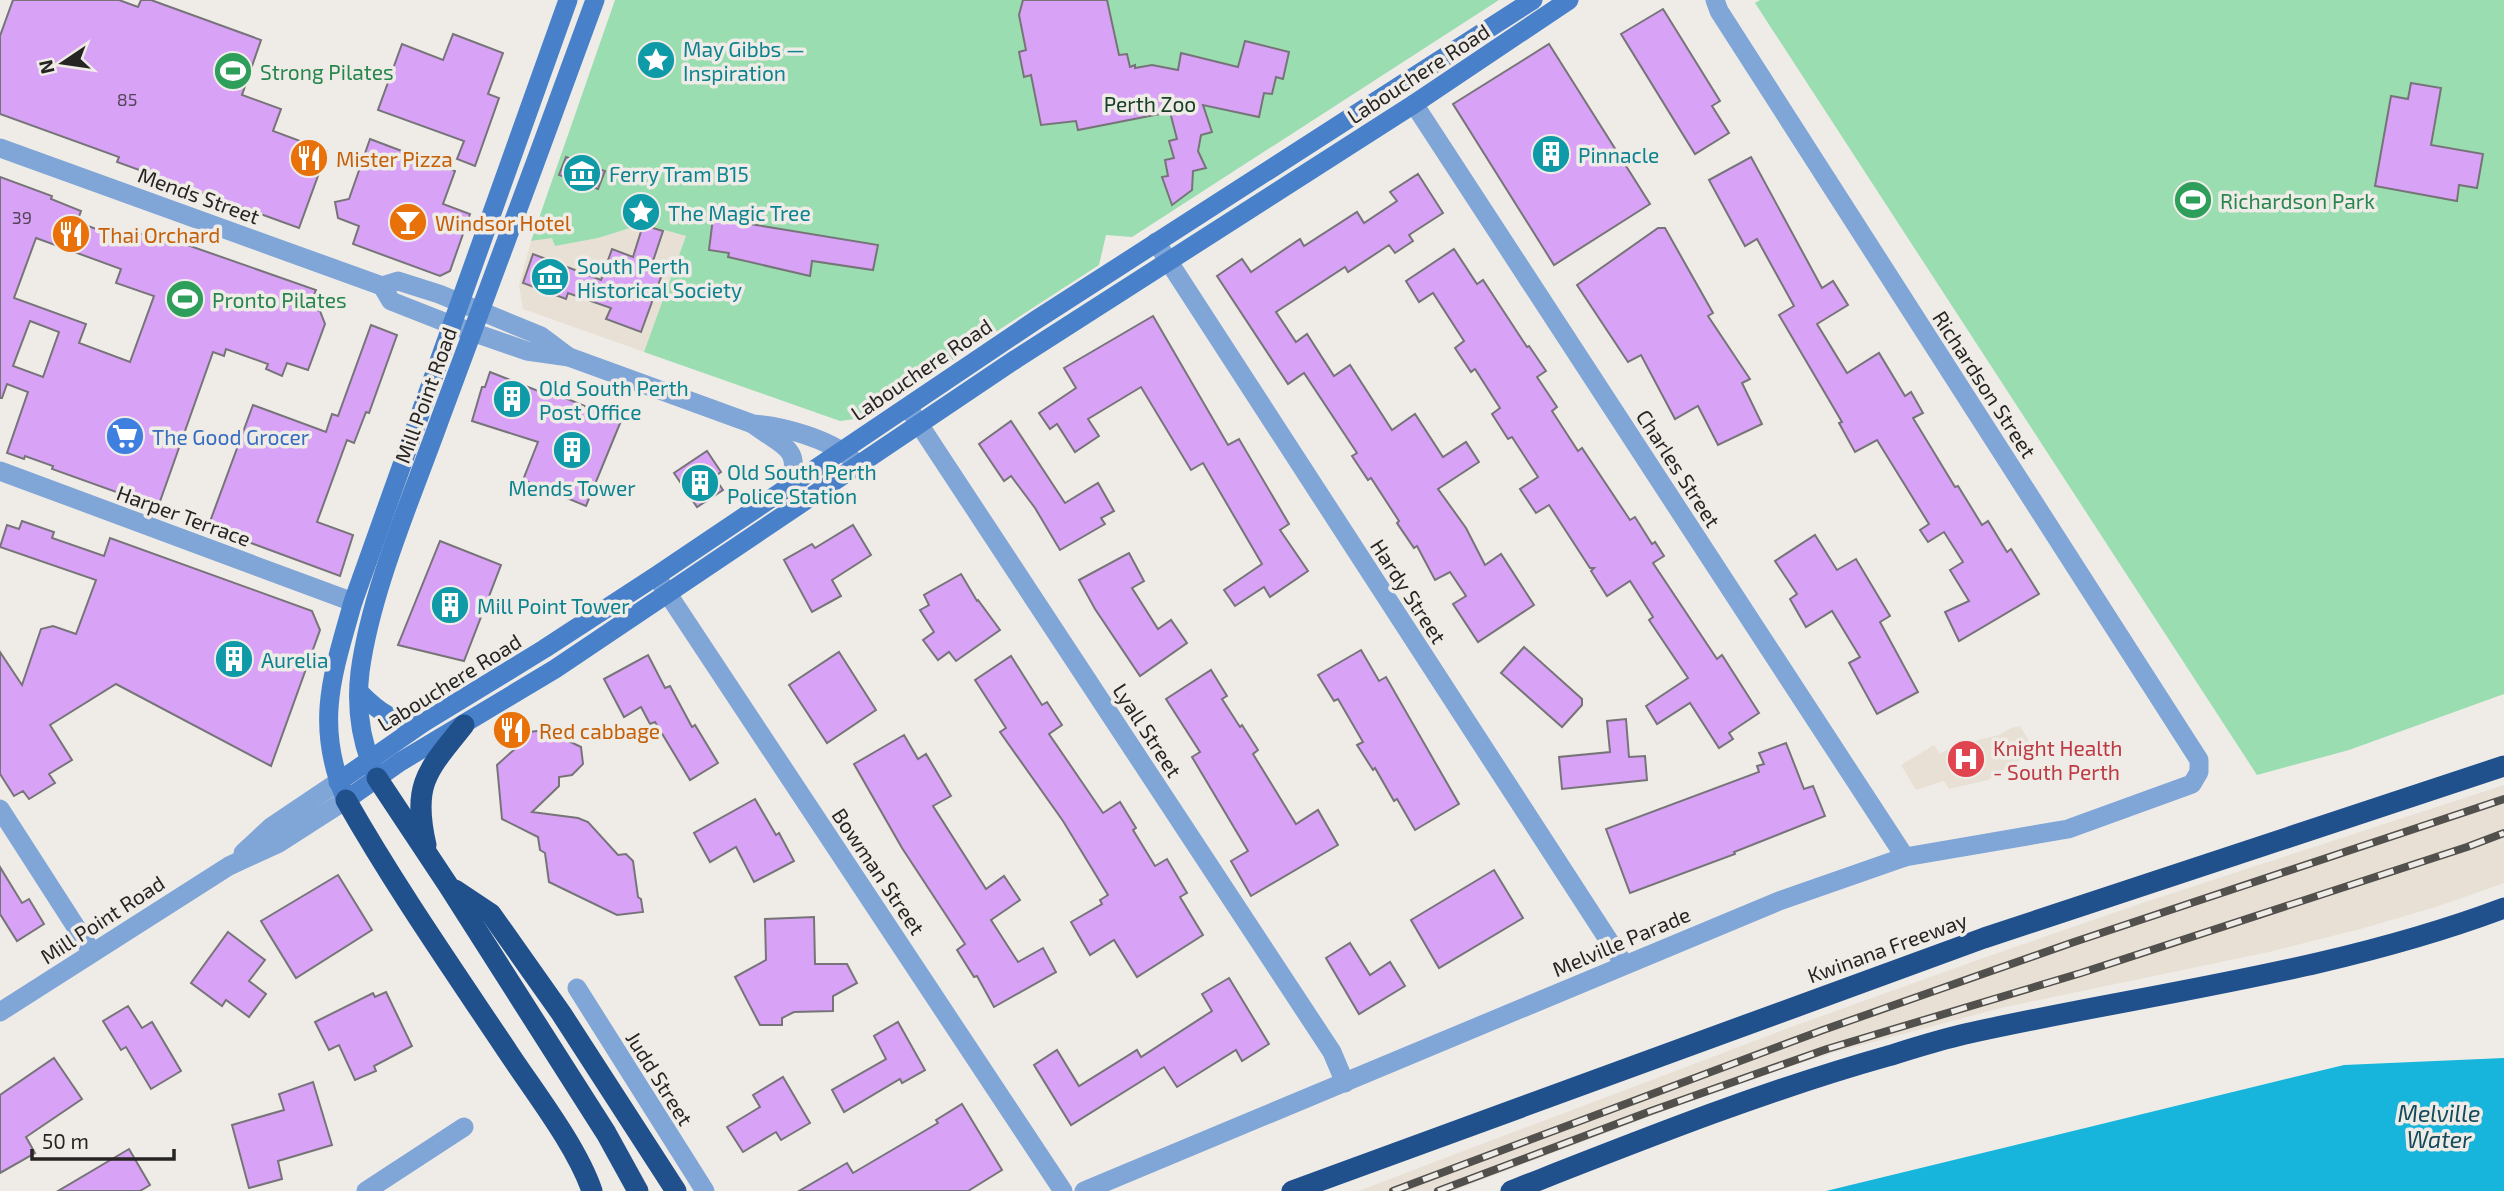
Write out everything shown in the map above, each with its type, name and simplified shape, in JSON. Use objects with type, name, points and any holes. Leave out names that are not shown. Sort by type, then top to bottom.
[{"type":"highway","points":[[429,858],[421,816],[422,784],[433,764],[464,725]]},
{"type":"highway","name":"Kwinana Freeway","points":[[1292,1191],[1984,938],[2504,766]]},
{"type":"highway","points":[[373,769],[606,1133],[638,1191]]},
{"type":"highway","points":[[342,791],[441,953],[587,1175],[592,1191]]},
{"type":"highway","points":[[448,885],[491,914],[561,1013],[676,1191]]},
{"type":"highway","points":[[1511,1191],[1765,1093],[1876,1059],[1961,1035],[2288,969],[2382,947],[2504,908]]},
{"type":"main road","name":"Mill Point Road","points":[[568,0],[353,602],[330,690],[328,740],[342,791],[373,769],[361,736],[359,692],[370,623],[391,555],[595,0]]},
{"type":"main road","name":"Labouchere Road","points":[[373,769],[423,723],[544,649],[789,488],[907,405],[1533,0]]},
{"type":"main road","name":"Labouchere Road","points":[[373,769],[400,762],[555,669],[1016,359],[1414,104],[1569,0]]},
{"type":"main road","points":[[359,692],[376,710],[391,719],[423,723]]},
{"type":"street","name":"Richardson Street","points":[[1713,4],[2199,760],[2199,772],[2192,784]]},
{"type":"street","name":"Charles Street","points":[[1414,104],[1905,857]]},
{"type":"street","name":"Mends Street","points":[[0,148],[382,286],[398,281],[432,291],[541,336],[569,357]]},
{"type":"street","name":"Hardy Street","points":[[1156,242],[1623,964]]},
{"type":"street","name":"Mends Street","points":[[382,286],[391,301],[452,325],[527,351],[569,357],[753,424],[788,448],[794,458],[839,479]]},
{"type":"street","name":"Lyall Street","points":[[907,405],[1332,1052],[1346,1083]]},
{"type":"street","name":"Mends Street","points":[[753,424],[776,426],[841,450],[860,465]]},
{"type":"street","points":[[789,488],[795,471],[794,458]]},
{"type":"street","name":"Harper Terrace","points":[[0,471],[353,602]]},
{"type":"street","name":"Bowman Street","points":[[656,576],[1063,1191]]},
{"type":"street","name":"Melville Parade","points":[[1084,1191],[1779,901],[1905,857],[2068,829],[2192,784]]},
{"type":"street","name":"Mill Point Road","points":[[0,1012],[229,866],[279,843],[342,791]]},
{"type":"street","points":[[0,809],[92,952]]},
{"type":"street","name":"Judd Street","points":[[577,988],[705,1191]]},
{"type":"street","points":[[366,1191],[464,1127]]},
{"type":"shaded area","points":[[643,224],[686,236],[644,352],[523,309],[519,285],[531,241],[552,238],[555,246],[598,238]]},
{"type":"shaded area","name":"Knight Health - South Perth","points":[[2020,726],[2035,751],[1988,780],[1949,789],[1944,781],[1916,790],[1901,765],[1934,745],[1940,754],[1953,746],[1999,735]]},
{"type":"shaded area","points":[[2504,785],[2504,883],[2364,928],[2269,952],[2001,1008],[1832,1053],[1717,1091],[1453,1191],[1358,1191],[1791,1027],[1986,957]]},
{"type":"green space","name":"Perth Zoo","points":[[615,0],[1499,0],[1132,237],[1106,235],[1099,265],[863,418],[840,421],[644,352],[686,236],[643,224],[598,238],[555,246],[552,238],[531,241]]},
{"type":"green space","name":"Richardson Park","points":[[1760,0],[2504,0],[2504,694],[2349,750],[2257,775],[1755,3]]},
{"type":"water","name":"Melville Water","points":[[2504,1058],[2504,1191],[1826,1191],[2344,1065]]},
{"type":"building","points":[[13,0],[119,0],[138,7],[141,0],[151,0],[261,40],[242,95],[281,109],[273,131],[327,151],[299,228],[117,162],[119,157],[0,114],[0,36]]},
{"type":"building","points":[[1023,0],[1107,0],[1119,55],[1127,54],[1130,67],[1152,65],[1178,70],[1181,53],[1238,67],[1245,41],[1289,52],[1283,79],[1276,77],[1272,94],[1264,93],[1259,117],[1203,105],[1212,132],[1201,135],[1198,151],[1206,168],[1193,171],[1192,190],[1172,205],[1162,177],[1168,176],[1165,160],[1174,158],[1169,141],[1177,139],[1170,112],[1078,130],[1076,121],[1041,125],[1031,75],[1024,77],[1019,52],[1026,50],[1019,15]]},
{"type":"building","points":[[1663,9],[1720,101],[1712,106],[1729,133],[1695,154],[1621,34]]},
{"type":"building","points":[[453,34],[503,53],[488,94],[499,98],[475,166],[457,159],[464,141],[378,110],[402,44],[443,60]]},
{"type":"building","name":"Pinnacle","points":[[1549,44],[1650,204],[1554,265],[1453,104]]},
{"type":"building","points":[[2411,83],[2441,88],[2431,145],[2483,154],[2477,188],[2459,185],[2457,201],[2375,186],[2391,96],[2408,99]]},
{"type":"building","name":"Windsor Hotel","points":[[370,139],[455,171],[443,204],[470,214],[450,271],[440,276],[353,244],[359,226],[338,218],[335,202],[349,199]]},
{"type":"building","name":"Ferry Tram B15","points":[[566,157],[605,171],[598,189],[559,175]]},
{"type":"building","points":[[1751,157],[1822,288],[1833,281],[1848,305],[1817,324],[1847,373],[1879,353],[1905,396],[1911,392],[1923,413],[1913,418],[1955,487],[1958,486],[1982,525],[1988,521],[2007,552],[2011,549],[2039,594],[1959,641],[1945,612],[1969,601],[1950,570],[1963,562],[1944,532],[1928,542],[1920,530],[1929,524],[1877,440],[1855,452],[1839,423],[1842,422],[1779,315],[1794,306],[1757,239],[1745,246],[1709,180]]},
{"type":"building","points":[[1418,174],[1443,213],[1409,235],[1413,241],[1395,253],[1389,245],[1348,272],[1345,267],[1276,312],[1296,342],[1307,334],[1334,376],[1350,365],[1392,430],[1415,414],[1443,457],[1466,442],[1479,462],[1438,489],[1466,528],[1485,565],[1501,554],[1534,605],[1478,642],[1453,604],[1466,596],[1450,572],[1435,580],[1417,546],[1414,548],[1371,478],[1368,480],[1352,456],[1357,453],[1304,373],[1288,384],[1217,276],[1242,259],[1251,272],[1300,239],[1304,246],[1357,212],[1364,223],[1397,201],[1390,192]]},
{"type":"building","points":[[0,177],[52,196],[51,199],[81,211],[77,222],[118,237],[128,238],[131,230],[171,245],[173,240],[316,290],[309,307],[320,311],[325,324],[308,370],[287,363],[282,376],[266,369],[268,364],[226,349],[224,356],[213,352],[158,507],[52,469],[53,466],[7,453],[28,392],[7,384],[0,398]],"holes":[[[36,238],[121,269],[116,283],[154,296],[130,362],[79,343],[86,324],[14,298]],[[30,321],[59,332],[43,377],[13,366]]]},
{"type":"building","points":[[713,218],[878,245],[873,270],[812,261],[810,276],[728,257],[729,253],[709,250]]},
{"type":"building","points":[[643,225],[663,231],[652,264],[664,269],[641,332],[606,319],[611,308],[568,293],[566,299],[523,283],[533,254],[601,280],[612,249],[633,257]]},
{"type":"building","points":[[1658,228],[1665,228],[1713,313],[1708,316],[1750,379],[1742,383],[1762,424],[1718,445],[1698,406],[1675,419],[1641,355],[1628,362],[1577,285]]},
{"type":"building","points":[[1454,249],[1477,284],[1483,280],[1546,371],[1537,377],[1557,407],[1552,411],[1578,451],[1582,448],[1630,520],[1635,517],[1652,544],[1655,542],[1664,556],[1653,563],[1717,659],[1722,655],[1759,713],[1729,733],[1733,739],[1719,748],[1690,703],[1657,724],[1646,706],[1688,678],[1649,620],[1653,617],[1630,581],[1607,596],[1591,571],[1594,568],[1590,568],[1549,505],[1536,513],[1520,489],[1538,477],[1512,437],[1508,439],[1492,414],[1500,408],[1475,369],[1471,372],[1455,348],[1464,341],[1433,293],[1419,302],[1406,281]]},
{"type":"building","points":[[1153,316],[1228,445],[1239,439],[1289,524],[1280,530],[1308,571],[1270,597],[1264,587],[1235,606],[1224,590],[1262,564],[1203,463],[1191,470],[1141,387],[1088,419],[1099,436],[1075,452],[1057,424],[1050,429],[1039,413],[1076,388],[1064,368]]},
{"type":"building","points":[[371,325],[397,335],[369,413],[366,412],[354,443],[347,440],[317,522],[353,535],[340,576],[208,527],[253,405],[326,432],[332,414],[338,416]]},
{"type":"building","name":"Mends Tower","points":[[490,372],[556,398],[558,395],[621,421],[586,506],[523,480],[538,442],[472,421],[482,387],[485,387]]},
{"type":"building","points":[[1011,421],[1065,503],[1098,483],[1114,511],[1101,518],[1105,524],[1060,550],[1035,508],[1011,476],[1004,481],[979,444]]},
{"type":"building","name":"Old South Perth Police Station","points":[[707,451],[721,472],[714,477],[723,490],[697,507],[674,473]]},
{"type":"building","points":[[22,521],[54,532],[52,538],[104,556],[110,538],[312,611],[320,630],[271,766],[116,684],[50,725],[72,760],[49,774],[55,783],[29,799],[23,791],[14,796],[0,774],[0,652],[22,685],[41,629],[53,626],[76,634],[96,580],[0,547],[7,525],[19,529]]},
{"type":"building","points":[[853,525],[871,555],[832,580],[841,596],[812,612],[784,560],[812,544],[815,548]]},
{"type":"building","points":[[1815,535],[1837,570],[1856,559],[1890,616],[1880,622],[1918,692],[1877,714],[1849,663],[1860,657],[1832,611],[1806,627],[1790,599],[1797,594],[1775,561]]},
{"type":"building","name":"Mill Point Tower","points":[[440,541],[501,565],[464,661],[398,645]]},
{"type":"building","points":[[1129,553],[1144,581],[1132,588],[1158,629],[1171,620],[1187,643],[1140,676],[1079,580]]},
{"type":"building","points":[[961,574],[977,601],[1000,630],[956,661],[949,652],[938,660],[923,640],[934,632],[920,610],[929,605],[924,595]]},
{"type":"building","points":[[1524,647],[1582,699],[1582,705],[1562,727],[1501,673]]},
{"type":"building","points":[[1361,650],[1379,681],[1386,677],[1459,804],[1415,830],[1397,799],[1394,801],[1375,768],[1373,770],[1357,745],[1363,742],[1338,699],[1334,701],[1318,675]]},
{"type":"building","points":[[839,652],[876,710],[827,743],[789,685]]},
{"type":"building","points":[[648,655],[665,688],[670,686],[692,727],[695,725],[718,763],[690,780],[655,722],[650,724],[641,707],[624,717],[604,679]]},
{"type":"building","points":[[1011,656],[1042,705],[1047,702],[1062,725],[1049,734],[1103,813],[1120,802],[1155,866],[1167,859],[1187,893],[1180,897],[1203,935],[1137,977],[1114,940],[1090,955],[1071,922],[1102,904],[1100,900],[1108,895],[1063,821],[1000,732],[1006,728],[975,680]]},
{"type":"building","points":[[1211,670],[1227,696],[1222,699],[1258,750],[1253,754],[1296,824],[1318,810],[1338,845],[1251,896],[1231,861],[1248,851],[1192,757],[1200,752],[1166,699]]},
{"type":"building","points":[[1626,719],[1629,757],[1645,756],[1647,780],[1562,789],[1559,757],[1610,752],[1607,721]]},
{"type":"building","points":[[546,730],[581,747],[583,764],[572,775],[559,777],[559,786],[532,812],[578,818],[588,822],[618,855],[626,854],[633,861],[643,912],[617,915],[549,882],[545,853],[540,850],[538,837],[502,819],[497,765],[528,737],[529,732]]},
{"type":"building","points":[[904,735],[918,759],[926,754],[951,796],[933,806],[986,889],[1004,876],[1020,900],[991,920],[1018,962],[1043,948],[1056,972],[994,1007],[977,976],[974,977],[957,950],[965,944],[902,848],[854,764]]},
{"type":"building","points":[[1786,743],[1804,789],[1813,786],[1825,816],[1734,852],[1735,854],[1630,893],[1606,829],[1759,772],[1757,766],[1764,764],[1759,753]]},
{"type":"building","points":[[755,799],[776,835],[779,833],[794,861],[754,882],[736,847],[710,862],[694,833]]},
{"type":"building","points":[[0,867],[22,903],[29,899],[44,924],[17,941],[0,914]]},
{"type":"building","points":[[1494,870],[1523,918],[1439,968],[1411,920]]},
{"type":"building","points":[[338,875],[372,930],[296,978],[261,921]]},
{"type":"building","points":[[814,917],[815,964],[847,964],[857,983],[833,996],[833,1011],[794,1012],[782,1018],[782,1025],[760,1025],[735,977],[766,960],[765,919]]},
{"type":"building","points":[[228,932],[265,960],[249,981],[266,994],[249,1017],[226,1000],[222,1006],[191,983]]},
{"type":"building","points":[[1350,943],[1370,975],[1390,962],[1405,986],[1359,1014],[1326,958]]},
{"type":"building","points":[[1229,978],[1269,1044],[1242,1061],[1236,1050],[1177,1087],[1164,1067],[1071,1125],[1034,1065],[1057,1050],[1079,1086],[1137,1050],[1141,1057],[1212,1011],[1202,994]]},
{"type":"building","points":[[386,992],[412,1046],[374,1066],[376,1071],[355,1080],[339,1045],[329,1050],[315,1022],[373,993],[375,997]]},
{"type":"building","points":[[128,1006],[142,1028],[152,1022],[181,1071],[151,1089],[126,1047],[121,1050],[103,1021]]},
{"type":"building","points":[[898,1022],[925,1070],[902,1083],[900,1079],[844,1112],[832,1090],[886,1059],[874,1036]]},
{"type":"building","points":[[54,1058],[82,1099],[26,1137],[35,1153],[0,1173],[0,1095]]},
{"type":"building","points":[[783,1077],[810,1123],[781,1140],[776,1132],[743,1152],[727,1127],[760,1107],[753,1095]]},
{"type":"building","points":[[313,1082],[332,1145],[278,1161],[282,1179],[249,1188],[232,1125],[284,1110],[279,1094]]},
{"type":"building","points":[[962,1104],[1002,1170],[968,1191],[799,1191],[847,1163],[853,1173],[938,1123],[936,1120]]},
{"type":"building","points":[[129,1149],[150,1185],[140,1191],[58,1191]]},
{"type":"railway","points":[[1393,1191],[1823,1030],[2074,942],[2504,799]]},
{"type":"railway","points":[[1438,1191],[1651,1111],[1827,1049],[2081,973],[2504,833]]},
{"type":"place","name":"May Gibbs — Inspiration","points":[[656,60]]},
{"type":"place","name":"Strong Pilates","points":[[233,71]]},
{"type":"place","name":"Pinnacle","points":[[1551,154]]},
{"type":"place","name":"Mister Pizza","points":[[309,158]]},
{"type":"place","name":"Ferry Tram B15","points":[[582,173]]},
{"type":"place","name":"Richardson Park","points":[[2193,200]]},
{"type":"place","name":"The Magic Tree","points":[[641,212]]},
{"type":"place","name":"Windsor Hotel","points":[[408,222]]},
{"type":"place","name":"Thai Orchard","points":[[71,234]]},
{"type":"place","name":"South Perth Historical Society","points":[[550,277]]},
{"type":"place","name":"Pronto Pilates","points":[[185,299]]},
{"type":"place","name":"Old South Perth Post Office","points":[[512,399]]},
{"type":"place","name":"The Good Grocer","points":[[125,436]]},
{"type":"place","name":"Mends Tower","points":[[572,450]]},
{"type":"place","name":"Old South Perth Police Station","points":[[700,483]]},
{"type":"place","name":"Mill Point Tower","points":[[450,605]]},
{"type":"place","name":"Aurelia","points":[[234,659]]},
{"type":"place","name":"Red cabbage","points":[[512,730]]},
{"type":"place","name":"Knight Health - South Perth","points":[[1966,759]]}]
